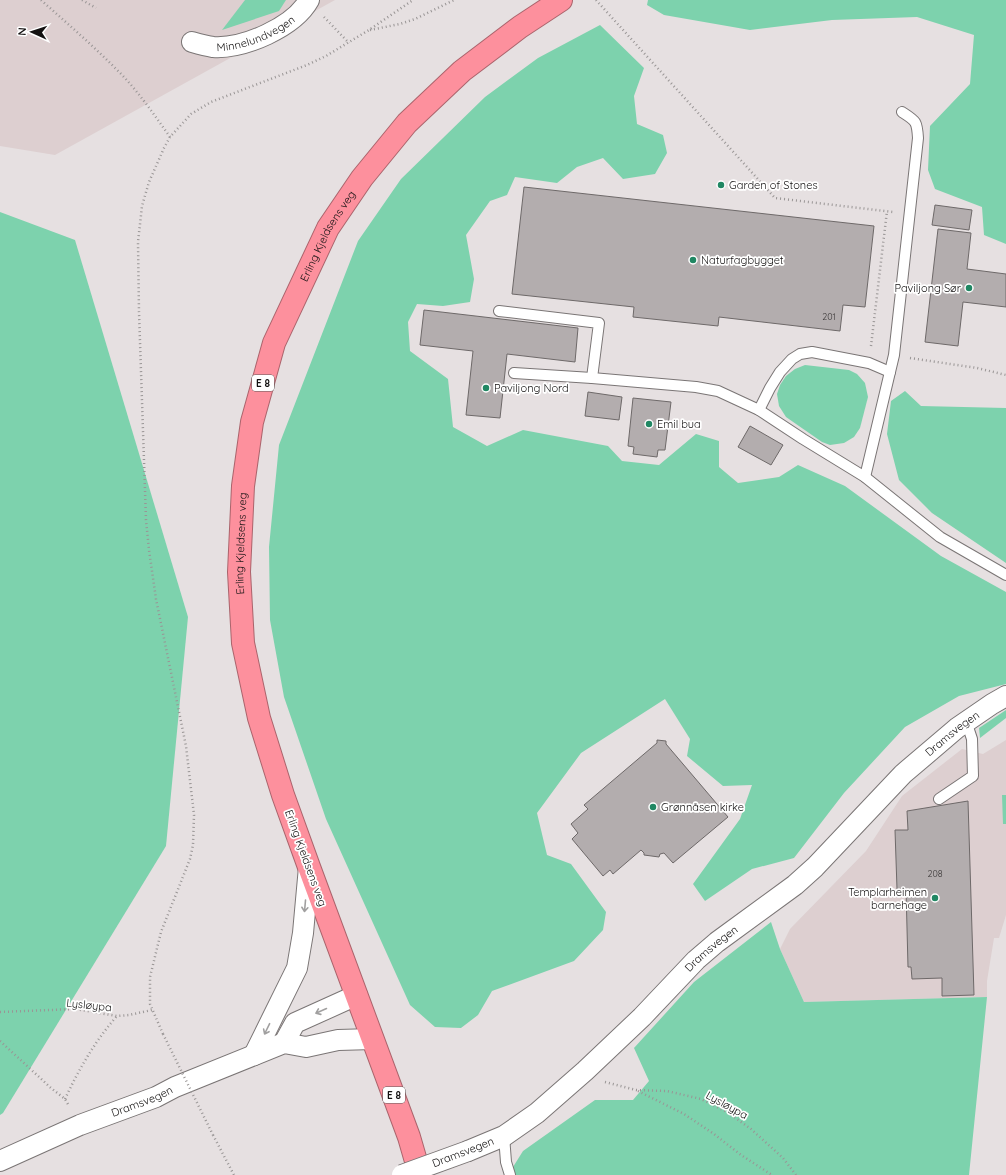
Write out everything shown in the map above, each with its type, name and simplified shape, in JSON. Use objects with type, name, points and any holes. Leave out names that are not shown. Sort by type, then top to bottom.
[{"type":"highway","name":"Erling Kjeldsens veg","points":[[420,1175],[409,1138],[283,795],[259,718],[243,643],[239,572],[243,486],[252,422],[274,344],[328,228],[362,178],[407,123],[462,71],[520,27],[561,0]]},
{"type":"street","name":"Minnelundvegen","points":[[192,42],[214,47],[243,44],[274,31],[289,22],[300,13],[309,1]]},
{"type":"street","name":"Dramsvegen","points":[[402,1175],[504,1136],[537,1113],[585,1071],[642,1017],[696,960],[717,942],[795,886],[815,867],[903,774],[966,721],[1006,696]]},
{"type":"street","points":[[254,1055],[297,968],[303,933],[309,868]]},
{"type":"street","points":[[284,1043],[295,1023],[357,995]]},
{"type":"street","name":"Dramsvegen","points":[[0,1161],[80,1125],[156,1097],[175,1087],[284,1043],[306,1046],[338,1040],[373,1039]]},
{"type":"lane","points":[[865,477],[894,355],[918,138],[917,124],[902,112]]},
{"type":"lane","points":[[499,311],[599,323],[592,378]]},
{"type":"lane","points":[[759,410],[780,372],[792,359],[800,354],[812,352],[868,364],[890,372]]},
{"type":"lane","points":[[514,373],[696,387],[718,391],[759,410],[803,440],[865,477],[940,537],[1006,575]]},
{"type":"lane","points":[[939,799],[973,776],[972,739],[966,721]]},
{"type":"lane","points":[[504,1136],[506,1162],[510,1175]]},
{"type":"path","points":[[41,0],[124,76],[170,137]]},
{"type":"path","points":[[82,0],[96,8]]},
{"type":"path","points":[[234,1175],[163,1034],[152,1010],[149,998],[150,977],[154,957],[161,932],[190,859],[194,830],[193,801],[186,746],[156,599],[146,520],[139,328],[138,242],[142,206],[149,182],[170,137],[191,114],[211,102],[307,65],[348,43],[413,0]]},
{"type":"path","points":[[369,30],[415,19],[454,0]]},
{"type":"path","points":[[596,0],[775,198],[910,214]]},
{"type":"path","points":[[309,1],[348,43]]},
{"type":"path","points":[[868,364],[887,211]]},
{"type":"path","points":[[894,355],[977,368],[1006,375]]},
{"type":"path","name":"Lysløypa","points":[[0,1012],[76,1009],[117,1016],[152,1010]]},
{"type":"path","points":[[66,1099],[76,1076],[94,1046],[117,1016]]},
{"type":"path","points":[[0,1041],[51,1088],[66,1099],[80,1125]]},
{"type":"path","name":"Lysløypa","points":[[585,1071],[606,1082],[636,1090],[667,1091],[701,1099],[727,1112],[751,1129],[783,1158],[796,1175]]},
{"type":"path","points":[[636,1090],[684,1114],[772,1175]]},
{"type":"shaded area","points":[[0,0],[335,0],[55,155],[0,146]]},
{"type":"shaded area","points":[[1006,740],[1006,915],[999,938],[994,938],[987,981],[987,997],[804,1002],[780,949],[790,929],[866,851],[902,796],[962,749],[983,754]]},
{"type":"green space","points":[[245,0],[286,0],[279,11],[222,30]]},
{"type":"green space","points":[[648,0],[1006,0],[1006,244],[984,235],[982,207],[935,189],[928,170],[930,126],[970,84],[974,35],[917,17],[832,20],[750,30],[664,15],[647,5]]},
{"type":"green space","points":[[600,25],[644,68],[634,96],[637,124],[663,135],[667,153],[655,174],[623,179],[603,158],[577,167],[557,183],[515,177],[507,195],[490,201],[466,235],[474,279],[470,302],[443,306],[417,304],[408,322],[410,351],[448,379],[453,427],[487,446],[523,430],[608,446],[622,461],[659,465],[696,434],[719,441],[719,467],[738,483],[779,477],[798,465],[845,486],[941,556],[1006,592],[1006,684],[959,696],[905,727],[844,793],[794,858],[752,869],[705,901],[693,884],[740,819],[752,785],[723,786],[687,756],[690,739],[665,699],[581,753],[537,813],[547,855],[571,864],[606,912],[603,930],[574,961],[492,991],[478,1015],[461,1028],[435,1027],[410,1005],[326,819],[284,697],[270,620],[269,547],[279,445],[358,241],[401,179],[485,97],[538,58]]},
{"type":"green space","points":[[0,212],[75,240],[188,617],[166,846],[3,1113],[0,1115]]},
{"type":"green space","points":[[805,365],[849,370],[857,374],[865,383],[868,397],[860,428],[854,437],[844,443],[830,445],[822,442],[786,417],[779,406],[777,394],[780,385],[786,376],[795,369]]},
{"type":"green space","points":[[905,391],[921,406],[1006,408],[1006,563],[932,513],[899,480],[887,434],[891,401]]},
{"type":"green space","points":[[1006,710],[1006,718],[980,738],[979,728]]},
{"type":"green space","points":[[1002,795],[1006,795],[1006,824],[1003,824]]},
{"type":"green space","points":[[771,922],[780,949],[804,1002],[987,997],[969,1175],[508,1175],[523,1151],[595,1100],[633,1100],[649,1081],[634,1048],[694,982]]},
{"type":"building","name":"Naturfagbygget","points":[[524,187],[874,226],[865,307],[843,305],[840,331],[719,317],[718,326],[633,317],[634,307],[512,294]]},
{"type":"building","points":[[935,205],[972,210],[969,230],[932,225]]},
{"type":"building","name":"Paviljong Sør","points":[[938,229],[971,233],[967,269],[1006,274],[1006,307],[963,302],[958,346],[925,342]]},
{"type":"building","name":"Paviljong Nord","points":[[424,310],[578,328],[575,362],[507,354],[500,418],[466,415],[473,351],[420,345]]},
{"type":"building","points":[[588,392],[622,397],[619,420],[585,416]]},
{"type":"building","name":"Emil bua","points":[[633,398],[671,402],[665,450],[658,450],[657,457],[633,454],[634,447],[628,446]]},
{"type":"building","points":[[750,426],[783,445],[771,465],[738,447]]},
{"type":"building","name":"Grønnåsen kirke","points":[[657,740],[666,741],[666,744],[728,817],[673,863],[664,853],[660,854],[659,857],[644,855],[641,850],[613,874],[610,870],[603,876],[572,839],[578,833],[571,824],[588,809],[584,805],[657,743]]},
{"type":"building","points":[[968,801],[974,995],[942,996],[942,978],[912,979],[911,967],[908,967],[906,889],[897,889],[895,830],[908,830],[907,811]]},
{"type":"place","name":"Garden of Stones","points":[[721,185]]},
{"type":"place","name":"Naturfagbygget","points":[[693,260]]},
{"type":"place","name":"Paviljong Sør","points":[[969,288]]},
{"type":"place","name":"Paviljong Nord","points":[[486,388]]},
{"type":"place","name":"Emil bua","points":[[649,424]]},
{"type":"place","name":"Grønnåsen kirke","points":[[653,807]]},
{"type":"place","name":"Templarheimen barnehage","points":[[935,898]]}]
